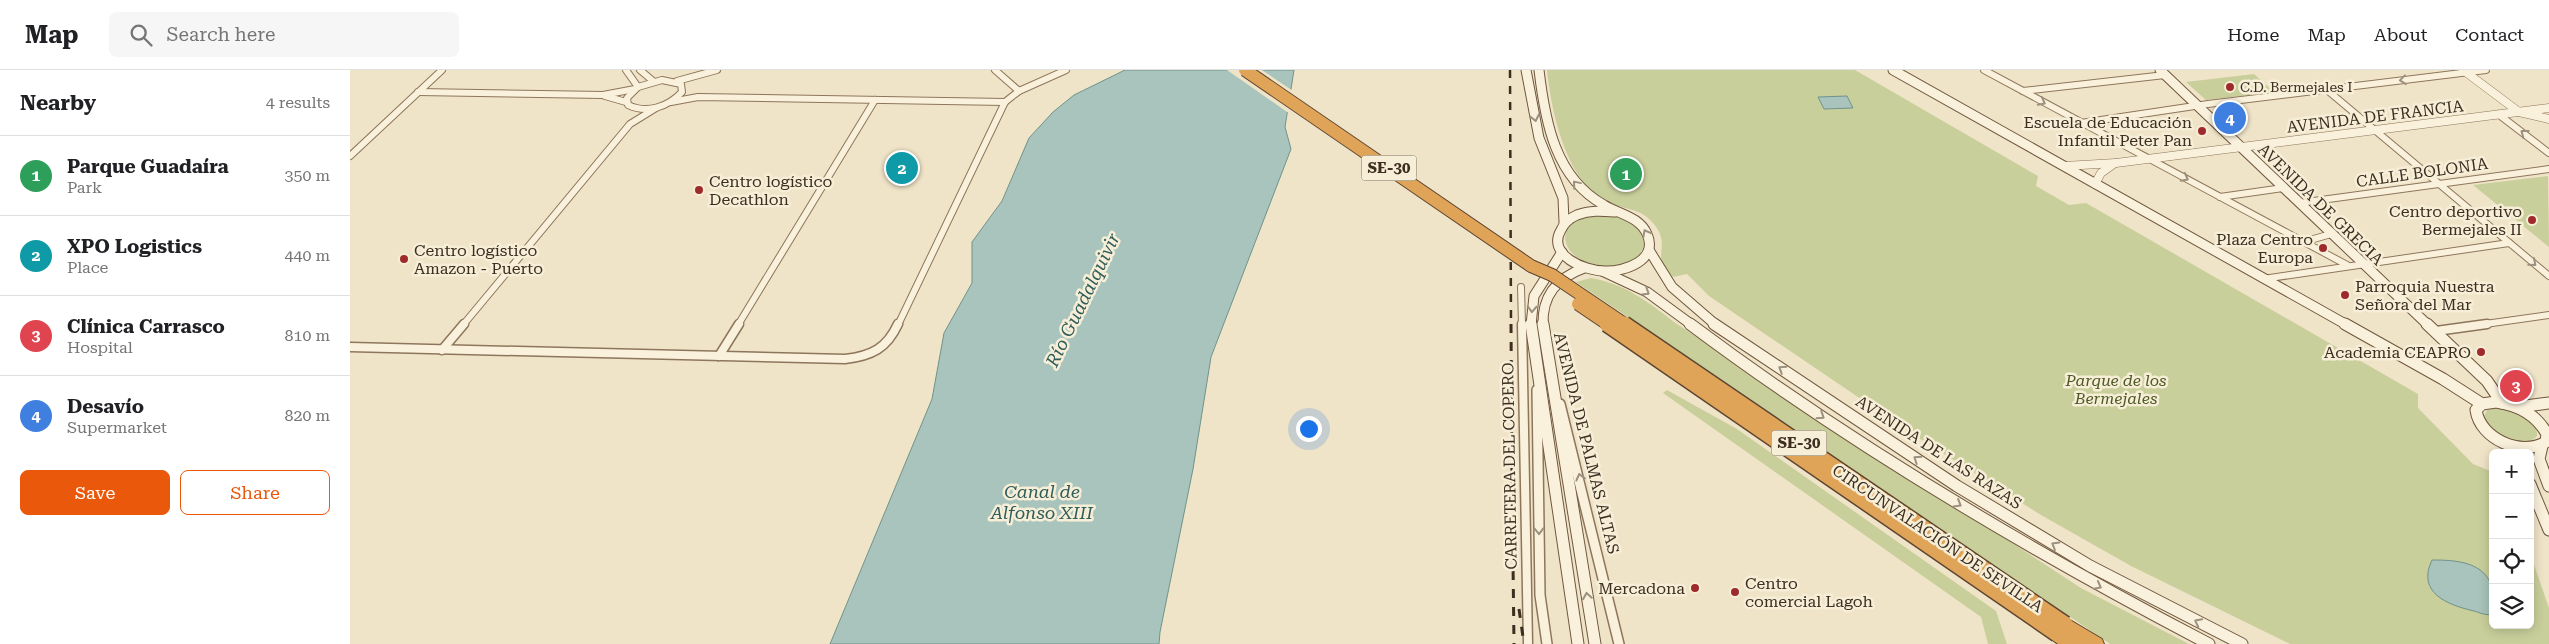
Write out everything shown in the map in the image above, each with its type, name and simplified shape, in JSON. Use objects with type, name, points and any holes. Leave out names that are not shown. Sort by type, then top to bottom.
[{"type":"highway","name":"CIRCUNVALACIÓN DE SEVILLA","points":[[1245,70],[1531,266],[1544,280],[2061,629],[2096,644]]},
{"type":"highway","name":"CIRCUNVALACIÓN DE SEVILLA","points":[[2061,629],[2072,644]]},
{"type":"main road","points":[[1526,70],[1539,138],[1563,198],[1564,222],[1556,237],[1562,252],[1571,261],[1584,268],[1618,271],[1632,266],[1643,259],[1649,250],[1650,240],[1643,227],[1634,219],[1615,212],[1587,196],[1573,182],[1559,158],[1546,114],[1538,70]]},
{"type":"main road","points":[[1893,70],[2454,386],[2482,404],[2502,403],[2517,407],[2541,424],[2546,442],[2538,459],[2549,486]]},
{"type":"main road","name":"AVENIDA DE GRECIA","points":[[2162,72],[2331,234],[2436,331],[2494,388],[2502,403]]},
{"type":"main road","points":[[1564,222],[1586,211],[1615,212]]},
{"type":"main road","name":"AVENIDA DE LAS RAZAS","points":[[1649,250],[1670,288],[1725,332],[1957,486],[2090,566],[2242,644]]},
{"type":"main road","name":"AVENIDA DE PALMAS ALTAS","points":[[1538,377],[1532,307],[1540,282],[1559,261],[1562,252]]},
{"type":"main road","name":"AVENIDA DE PALMAS ALTAS","points":[[1550,369],[1543,323],[1546,296],[1552,286],[1567,274],[1584,268]]},
{"type":"main road","name":"AVENIDA DE LAS RAZAS","points":[[1602,271],[1627,281],[1647,292],[1777,387],[1951,500],[2084,578],[2210,644]]},
{"type":"main road","points":[[1550,369],[1595,644]]},
{"type":"main road","points":[[1538,377],[1568,560],[1578,644]]},
{"type":"main road","points":[[2517,407],[2549,403]]},
{"type":"main road","points":[[2482,404],[2476,410],[2477,419],[2484,429],[2508,449]]},
{"type":"main road","points":[[2497,439],[2522,448],[2546,442]]},
{"type":"main road","points":[[2534,494],[2549,530]]},
{"type":"street","points":[[350,156],[442,70]]},
{"type":"street","points":[[626,70],[636,88]]},
{"type":"street","points":[[640,70],[653,81]]},
{"type":"street","points":[[418,92],[603,95],[636,88],[653,81],[677,81],[701,76],[717,70]]},
{"type":"street","points":[[995,70],[1019,90]]},
{"type":"street","points":[[350,347],[862,358],[886,345],[1005,102],[1019,90],[1066,70]]},
{"type":"street","points":[[1984,70],[2347,265]]},
{"type":"street","points":[[2081,123],[2465,71],[2486,70]]},
{"type":"street","points":[[2465,71],[2519,112],[2549,119]]},
{"type":"street","points":[[2023,91],[2162,72]]},
{"type":"street","points":[[671,102],[701,76]]},
{"type":"street","points":[[677,81],[683,90],[698,97]]},
{"type":"street","points":[[626,102],[630,93],[636,88]]},
{"type":"street","points":[[2327,90],[2549,276]]},
{"type":"street","points":[[603,95],[626,102],[632,108],[656,108]]},
{"type":"street","points":[[442,350],[630,124],[656,108],[671,102],[698,97],[1005,102]]},
{"type":"street","points":[[719,356],[875,100]]},
{"type":"street","points":[[630,124],[632,108]]},
{"type":"street","name":"AVENIDA DE FRANCIA","points":[[2064,166],[2116,163],[2549,108]]},
{"type":"street","points":[[2498,114],[2549,153]]},
{"type":"street","points":[[2096,184],[2101,174],[2116,163]]},
{"type":"street","points":[[2091,164],[2101,169],[2101,174]]},
{"type":"street","name":"CALLE BOLONIA","points":[[2299,203],[2549,169]]},
{"type":"street","points":[[2220,197],[2283,188]]},
{"type":"street","points":[[2303,242],[2331,234]]},
{"type":"street","points":[[2264,279],[2347,265],[2509,243]]},
{"type":"street","name":"CARRETERA DEL COPERO","points":[[1521,287],[1528,644]]},
{"type":"street","points":[[2436,331],[2549,315]]},
{"type":"street","name":"AVENIDA DE PALMAS ALTAS","points":[[1550,369],[1590,518],[1619,644]]},
{"type":"street","name":"AVENIDA DE PALMAS ALTAS","points":[[1538,377],[1540,595],[1546,644]]},
{"type":"green space","name":"Parque de los Bermejales","points":[[1547,70],[1855,70],[2038,176],[2036,186],[2069,205],[2086,203],[2418,394],[2418,408],[2473,464],[2489,470],[2489,629],[2534,629],[2534,565],[2549,608],[2549,644],[2290,644],[2131,566],[2041,515],[1914,435],[1709,296],[1687,274],[1673,277],[1663,266],[1662,241],[1658,229],[1653,223],[1637,211],[1605,201],[1591,191],[1580,178],[1563,143],[1552,105]]},
{"type":"green space","name":"C.D. Bermejales I","points":[[2254,74],[2274,92],[2206,100],[2186,82]]},
{"type":"green space","name":"Centro deportivo Bermejales II","points":[[2548,176],[2549,247],[2473,185]]},
{"type":"green space","points":[[1610,215],[1627,220],[1640,232],[1644,244],[1639,255],[1629,263],[1603,267],[1590,264],[1578,258],[1569,249],[1565,238],[1567,230],[1582,218]]},
{"type":"green space","points":[[1591,278],[1615,284],[1635,294],[1674,322],[2081,588],[2189,644],[2110,644],[1576,282]]},
{"type":"green space","points":[[1667,390],[1737,429],[1996,611],[2007,644],[1988,644],[1981,617],[1663,393]]},
{"type":"green space","points":[[2496,407],[2509,409],[2529,419],[2534,424],[2537,436],[2523,442],[2515,441],[2499,434],[2492,429],[2484,416],[2487,410]]},
{"type":"water","name":"Canal de Alfonso XIII","points":[[1125,70],[1294,70],[1285,127],[1291,149],[1211,357],[1193,469],[1159,644],[830,644],[932,399],[944,333],[972,283],[972,242],[1002,201],[1029,138],[1053,112],[1074,95]]},
{"type":"water","points":[[1847,96],[1853,108],[1824,109],[1818,97]]},
{"type":"water","points":[[2432,560],[2459,562],[2475,567],[2489,580],[2489,614],[2454,605],[2437,596],[2431,589],[2428,581],[2428,571]]},
{"type":"pier","points":[[1227,70],[1262,70],[1293,91],[1290,114]]},
{"type":"railway","points":[[1510,70],[1511,325]]},
{"type":"railway","points":[[1511,324],[1512,477]]},
{"type":"railway","points":[[1512,481],[1514,644]]},
{"type":"railway","points":[[1519,609],[1524,644]]},
{"type":"place","name":"C.D. Bermejales I","points":[[2230,87]]},
{"type":"place","name":"Desavío","points":[[2230,118]]},
{"type":"place","name":"Escuela de Educación Infantil Peter Pan","points":[[2202,131]]},
{"type":"place","name":"XPO Logistics","points":[[902,168]]},
{"type":"place","name":"Parque Guadaíra","points":[[1626,174]]},
{"type":"place","name":"Centro logístico Decathlon","points":[[699,190]]},
{"type":"place","name":"Centro deportivo Bermejales II","points":[[2532,220]]},
{"type":"place","name":"Plaza Centro Europa","points":[[2323,248]]},
{"type":"place","name":"Centro logístico Amazon - Puerto","points":[[404,259]]},
{"type":"place","name":"Parroquia Nuestra Señora del Mar","points":[[2345,295]]},
{"type":"place","name":"Academia CEAPRO","points":[[2481,352]]},
{"type":"place","name":"Clínica Carrasco","points":[[2516,386]]},
{"type":"place","name":"Mercadona","points":[[1695,588]]},
{"type":"place","name":"Centro comercial Lagoh","points":[[1735,592]]},
{"type":"water label","name":"Río Guadalquivir","points":[[1083,300]]}]
